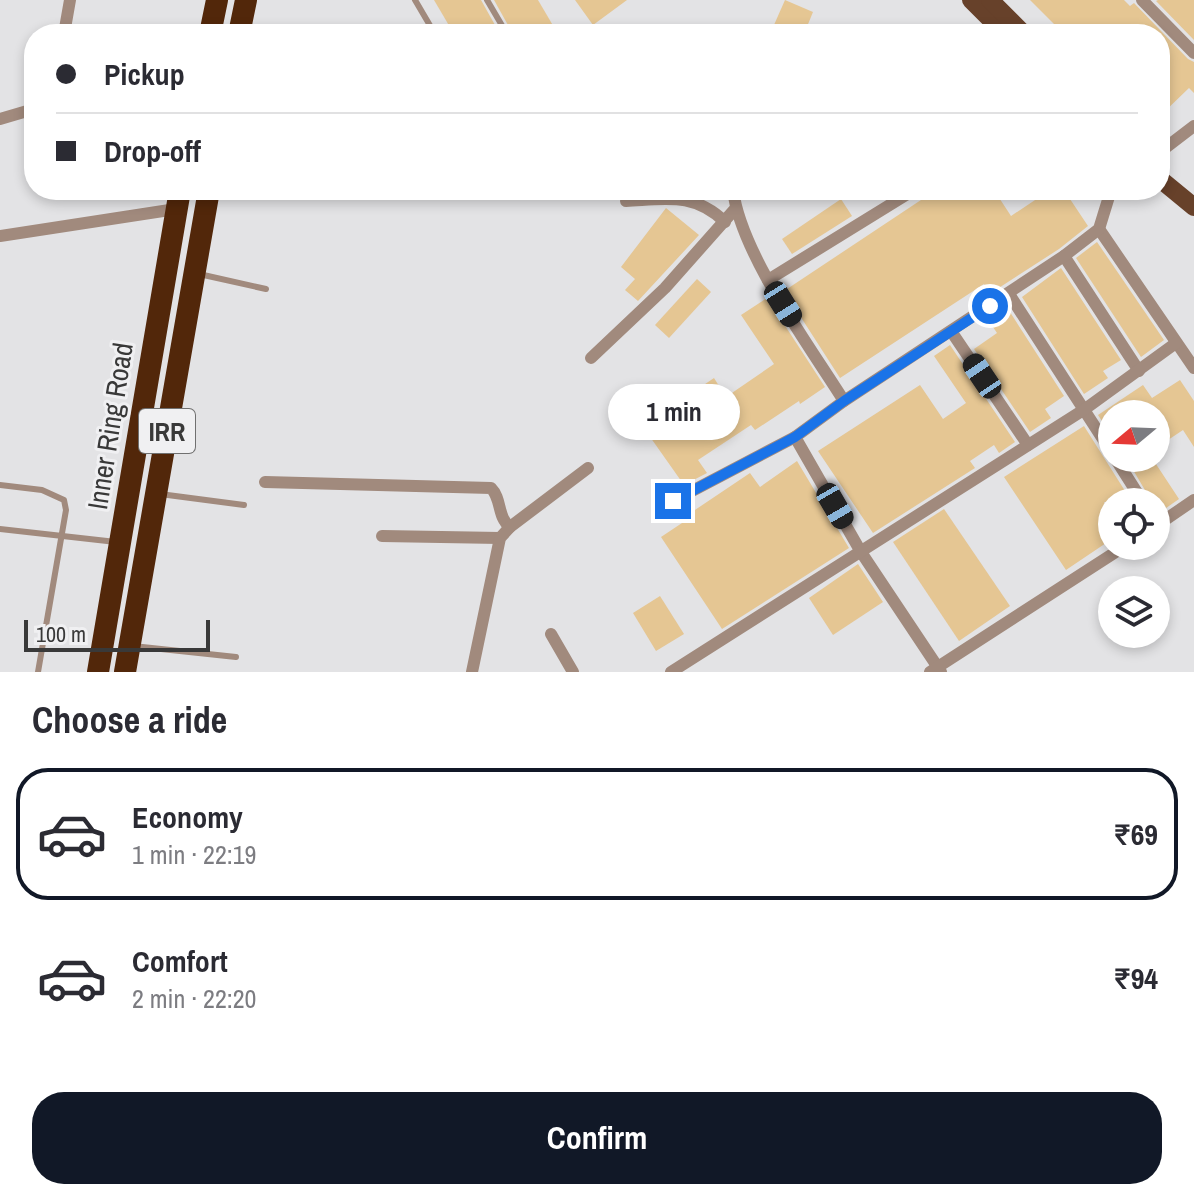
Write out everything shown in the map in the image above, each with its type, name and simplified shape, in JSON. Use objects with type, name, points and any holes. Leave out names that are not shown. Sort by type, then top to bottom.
[{"type":"highway","points":[[212,24],[217,0]]},
{"type":"highway","points":[[241,24],[246,0]]},
{"type":"highway","name":"Inner Ring Road","points":[[98,672],[178,200]]},
{"type":"highway","name":"Inner Ring Road","points":[[125,672],[207,200]]},
{"type":"main road","points":[[971,0],[995,24]]},
{"type":"main road","points":[[990,0],[1014,24]]},
{"type":"main road","points":[[1170,173],[1194,191]]},
{"type":"main road","points":[[1170,187],[1194,207]]},
{"type":"street","points":[[66,24],[70,0]]},
{"type":"street","points":[[1142,0],[1166,24]]},
{"type":"street","points":[[1170,29],[1194,53]]},
{"type":"street","points":[[0,119],[24,112]]},
{"type":"street","points":[[1170,144],[1194,126]]},
{"type":"street","points":[[0,236],[173,200]]},
{"type":"street","points":[[626,201],[645,200]]},
{"type":"street","points":[[687,200],[712,209],[725,222]]},
{"type":"street","points":[[734,200],[735,209],[768,280],[844,401]]},
{"type":"street","points":[[768,280],[898,200]]},
{"type":"street","points":[[673,501],[795,437],[844,401],[1064,256],[1099,229],[1108,200]]},
{"type":"street","points":[[591,358],[665,288],[735,209]]},
{"type":"street","points":[[1099,229],[1194,368]]},
{"type":"street","points":[[1064,256],[1139,371]]},
{"type":"street","points":[[1009,294],[1098,430]]},
{"type":"street","points":[[951,331],[1028,445]]},
{"type":"street","points":[[671,672],[1085,409],[1176,343]]},
{"type":"street","points":[[795,437],[861,552],[936,670],[1104,560]]},
{"type":"street","points":[[472,672],[500,538],[588,468]]},
{"type":"street","points":[[265,482],[491,488],[496,492],[501,515],[510,527]]},
{"type":"street","points":[[1170,516],[1194,500]]},
{"type":"street","points":[[382,536],[500,538]]},
{"type":"street","points":[[551,634],[573,672]]},
{"type":"lane","points":[[415,0],[429,24]]},
{"type":"lane","points":[[487,0],[501,24]]},
{"type":"lane","points":[[194,273],[266,289]]},
{"type":"lane","points":[[0,485],[42,490],[64,500],[66,510],[38,672]]},
{"type":"lane","points":[[156,494],[244,505]]},
{"type":"lane","points":[[0,529],[121,543]]},
{"type":"lane","points":[[130,646],[236,657]]},
{"type":"building","points":[[434,0],[481,0],[494,24],[448,24]]},
{"type":"building","points":[[494,0],[538,0],[552,24],[507,24]]},
{"type":"building","points":[[575,0],[627,0],[594,24]]},
{"type":"building","points":[[785,0],[813,12],[808,24],[774,24]]},
{"type":"building","points":[[1030,0],[1124,0],[1130,6],[1134,3],[1154,24],[1054,24]]},
{"type":"building","points":[[1194,0],[1194,40],[1156,1]]},
{"type":"building","points":[[1170,40],[1194,62],[1194,93],[1189,88],[1170,106]]},
{"type":"building","points":[[840,200],[852,216],[792,254],[782,239]]},
{"type":"building","points":[[921,200],[1001,200],[1011,216],[1035,200],[1071,200],[1088,226],[1059,249],[991,293],[984,284],[840,378],[784,291]]},
{"type":"building","points":[[666,208],[699,235],[638,301],[625,290],[635,279],[621,267]]},
{"type":"building","points":[[1097,242],[1164,340],[1141,357],[1076,258]]},
{"type":"building","points":[[1061,268],[1121,360],[1103,371],[1108,378],[1084,394],[1022,297]]},
{"type":"building","points":[[697,279],[711,292],[669,338],[655,325]]},
{"type":"building","points":[[767,298],[825,387],[755,430],[751,425],[698,460],[707,473],[684,485],[636,417],[656,403],[662,413],[714,378],[726,397],[774,364],[741,315]]},
{"type":"building","points":[[1008,309],[1064,396],[1045,409],[1051,418],[1030,432],[974,349],[997,333],[989,321]]},
{"type":"building","points":[[950,345],[1015,442],[999,453],[994,445],[970,461],[975,468],[873,533],[818,451],[920,385],[943,419],[966,403],[934,356]]},
{"type":"building","points":[[1180,380],[1194,401],[1194,447],[1183,430],[1170,439],[1170,400],[1120,400],[1143,385],[1152,398]]},
{"type":"building","points":[[1084,426],[1098,448],[1098,472],[1113,472],[1123,488],[1098,488],[1098,548],[1066,570],[1004,477]]},
{"type":"building","points":[[797,461],[849,548],[722,629],[661,537],[688,519],[686,516],[750,473],[760,487]]},
{"type":"building","points":[[1134,472],[1161,472],[1179,499],[1170,505],[1170,488],[1144,488]]},
{"type":"building","points":[[944,509],[1010,606],[959,641],[893,542]]},
{"type":"building","points":[[858,564],[883,602],[833,635],[809,598]]},
{"type":"building","points":[[660,596],[684,634],[656,651],[633,613]]},
{"type":"route","points":[[673,501],[795,437],[844,401],[990,306]]}]
